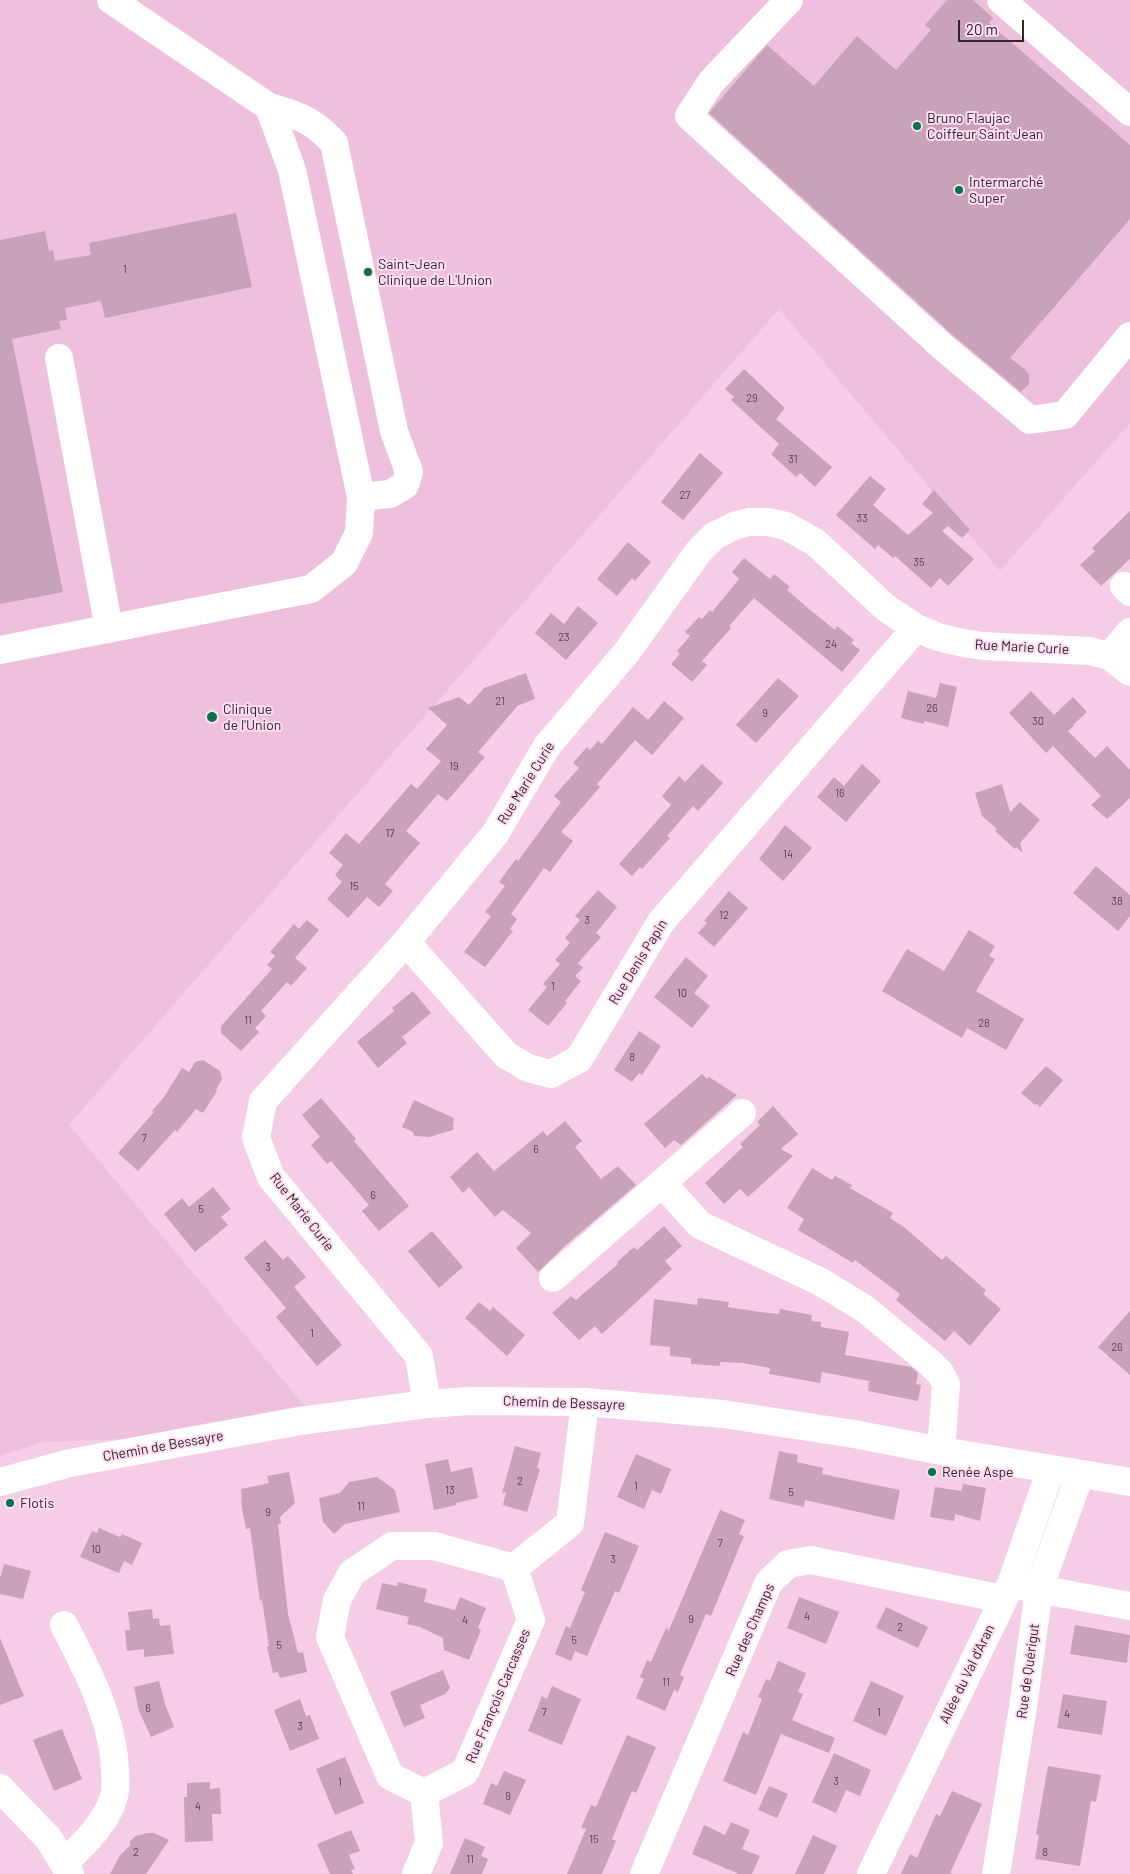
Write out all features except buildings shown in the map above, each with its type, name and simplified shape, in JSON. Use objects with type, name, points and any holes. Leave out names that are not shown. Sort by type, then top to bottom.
[{"type":"street","points":[[111,0],[269,107],[300,116],[324,132],[334,143],[394,431],[409,472],[405,485],[390,494],[361,497]]},
{"type":"street","points":[[789,0],[710,82],[689,116],[944,348],[1030,420],[1066,415],[1130,336]]},
{"type":"street","points":[[1001,0],[1130,112]]},
{"type":"street","points":[[0,650],[311,589],[344,563],[359,533],[361,497],[292,170],[269,107]]},
{"type":"street","points":[[59,358],[109,629]]},
{"type":"street","name":"Rue Marie Curie","points":[[427,1404],[419,1356],[271,1177],[256,1138],[263,1101],[406,942],[494,834],[547,746],[626,653],[699,551],[714,536],[734,526],[749,522],[768,522],[786,526],[816,542],[886,608],[916,628],[946,639],[983,646],[1083,651],[1120,664]]},
{"type":"street","name":"Rue Denis Papin","points":[[406,942],[506,1055],[528,1068],[551,1074],[579,1059],[661,922],[916,628]]},
{"type":"street","points":[[1120,664],[1130,632]]},
{"type":"street","points":[[553,1278],[742,1114]]},
{"type":"street","points":[[662,1182],[700,1225],[821,1282],[865,1309],[929,1362],[946,1384],[941,1451]]},
{"type":"street","name":"Chemin de Bessayre","points":[[0,1482],[70,1463],[290,1423],[427,1404],[470,1401],[586,1402],[723,1414],[854,1434],[941,1451],[1130,1482]]},
{"type":"street","points":[[416,1874],[429,1843],[424,1793],[390,1776],[330,1637],[337,1600],[352,1573],[392,1546],[434,1546],[514,1568],[570,1523],[586,1402]]},
{"type":"street","name":"Allée du Val d'Aran","points":[[872,1874],[1007,1592],[1051,1469]]},
{"type":"street","name":"Rue de Quérigut","points":[[996,1874],[1023,1707],[1039,1590],[1080,1474]]},
{"type":"street","name":"Rue des Champs","points":[[644,1874],[770,1582],[788,1564],[810,1560],[1007,1592],[1039,1590],[1130,1606]]},
{"type":"street","name":"Rue François Carcasses","points":[[424,1793],[465,1772],[531,1620],[514,1568]]},
{"type":"street","points":[[0,1788],[49,1838],[67,1869],[102,1821],[114,1796],[115,1770],[111,1739],[102,1705],[89,1674],[64,1625]]},
{"type":"shaded area","name":"Clinique de l'Union","points":[[0,0],[1130,0],[1130,423],[1000,571],[779,309],[69,1125],[304,1405],[123,1439],[44,1442],[0,1456]]},
{"type":"place","name":"Bruno Flaujac Coiffeur Saint Jean","points":[[917,126]]},
{"type":"place","name":"Intermarché Super","points":[[959,190]]},
{"type":"place","name":"Saint-Jean Clinique de L'Union","points":[[368,272]]},
{"type":"place","name":"Clinique de l'Union","points":[[212,717]]},
{"type":"place","name":"Renée Aspe","points":[[932,1472]]},
{"type":"place","name":"Flotis","points":[[10,1503]]}]
